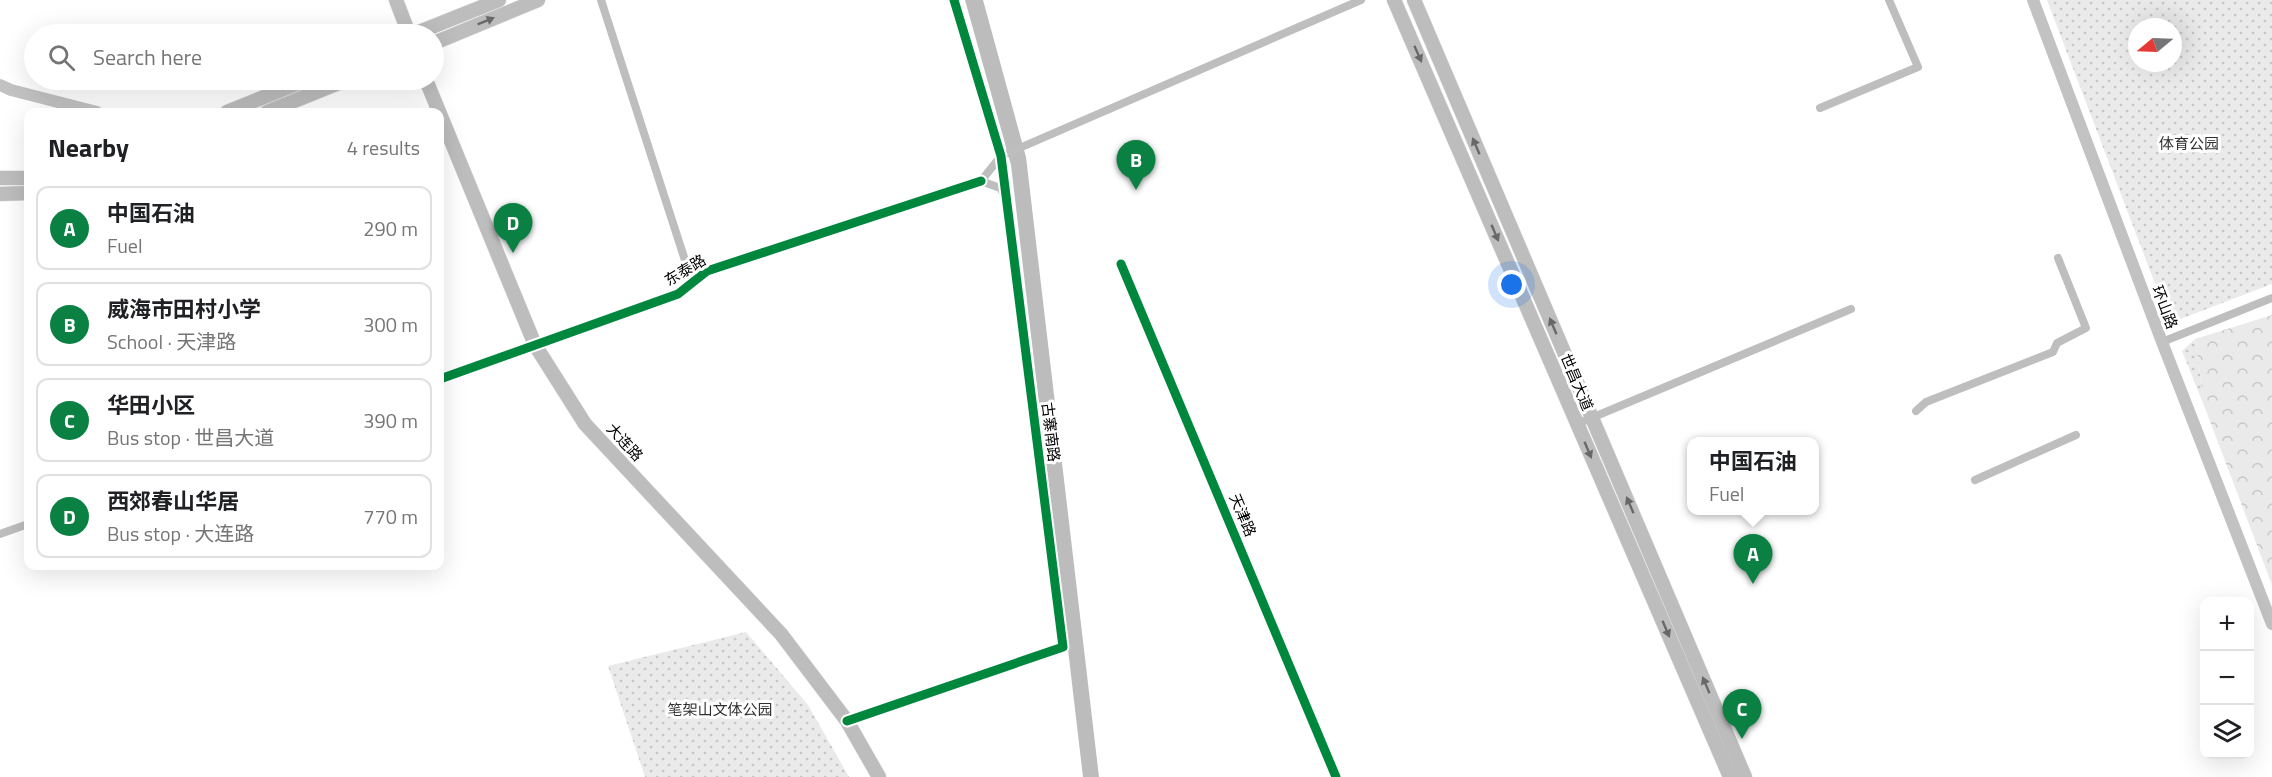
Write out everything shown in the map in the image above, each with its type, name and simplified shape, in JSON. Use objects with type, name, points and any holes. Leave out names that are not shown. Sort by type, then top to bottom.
[{"type":"main road","points":[[396,0],[405,24]]},
{"type":"main road","points":[[439,24],[499,0]]},
{"type":"main road","points":[[444,39],[538,0]]},
{"type":"main road","name":"世昌大道","points":[[1394,0],[1577,424],[1733,774]]},
{"type":"main road","name":"世昌大道","points":[[1414,0],[1593,418],[1733,774]]},
{"type":"main road","name":"环山路","points":[[2033,0],[2162,342],[2272,624]]},
{"type":"main road","points":[[0,85],[11,90],[81,108]]},
{"type":"main road","points":[[237,108],[281,90]]},
{"type":"main road","points":[[277,108],[321,90]]},
{"type":"main road","name":"大连路","points":[[430,90],[438,108]]},
{"type":"main road","name":"大连路","points":[[444,124],[535,345],[585,424],[781,634],[847,721],[879,777]]},
{"type":"main road","points":[[0,178],[24,177]]},
{"type":"main road","points":[[0,194],[24,193]]},
{"type":"street","points":[[601,0],[692,282]]},
{"type":"street","name":"古寨南路","points":[[847,721],[1063,647],[1006,199],[1003,155],[954,0]]},
{"type":"street","points":[[1006,199],[1000,188],[981,181],[1003,155],[1361,0]]},
{"type":"street","points":[[1820,108],[1918,67],[1889,0]]},
{"type":"street","name":"东泰路","points":[[444,378],[678,294],[707,271],[981,181]]},
{"type":"street","points":[[1916,411],[1926,402],[2053,352],[2056,343],[2086,328],[2058,258]]},
{"type":"street","name":"天津路","points":[[1121,264],[1336,777]]},
{"type":"street","points":[[2162,342],[2272,298]]},
{"type":"street","points":[[1577,424],[1851,309]]},
{"type":"street","points":[[1975,480],[2076,435]]},
{"type":"street","points":[[0,534],[24,525]]},
{"type":"green space","name":"体育公园","points":[[2047,0],[2272,0],[2272,284],[2170,323]]},
{"type":"green space","points":[[2272,315],[2272,585],[2205,408],[2195,339]]},
{"type":"green space","points":[[2195,339],[2205,408],[2182,351]]},
{"type":"green space","name":"笔架山文体公园","points":[[746,632],[808,705],[849,777],[645,777],[608,666]]},
{"type":"shaded area","points":[[965,0],[983,0],[1026,157],[1099,777],[1083,777],[1011,165]]},
{"type":"cycle path","points":[[847,721],[1063,647],[1001,156],[954,0]]},
{"type":"cycle path","points":[[444,378],[678,294],[707,271],[981,181]]},
{"type":"cycle path","points":[[1121,264],[1336,777]]},
{"type":"place","name":"威海市田村小学","points":[[1136,190]]},
{"type":"place","name":"西郊春山华居","points":[[513,253]]},
{"type":"place","name":"中国石油","points":[[1753,584]]},
{"type":"place","name":"华田小区","points":[[1742,739]]}]
